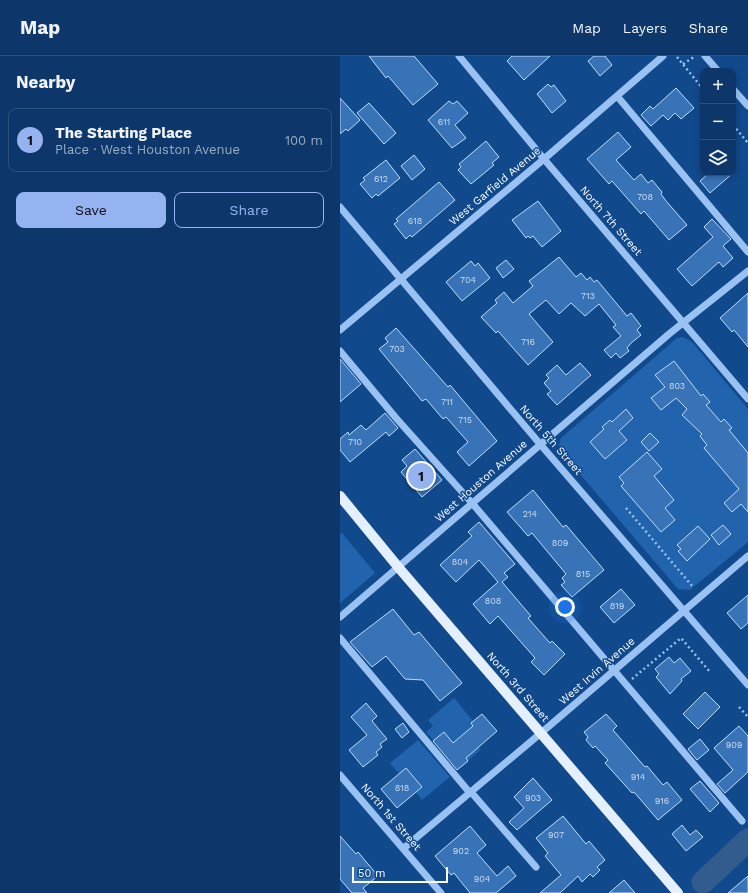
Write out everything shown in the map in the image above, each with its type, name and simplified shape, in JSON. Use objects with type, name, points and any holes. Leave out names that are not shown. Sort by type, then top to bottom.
[{"type":"main road","name":"North 3rd Street","points":[[340,496],[399,568],[678,893]]},
{"type":"street","name":"North 7th Street","points":[[459,56],[544,160],[684,322],[748,399]]},
{"type":"street","name":"West Garfield Avenue","points":[[340,330],[544,160],[663,56]]},
{"type":"street","points":[[705,56],[715,68]]},
{"type":"street","points":[[736,92],[748,106]]},
{"type":"street","points":[[617,96],[748,252]]},
{"type":"street","name":"North 5th Street","points":[[340,207],[540,444],[748,685]]},
{"type":"street","name":"West Houston Avenue","points":[[340,617],[399,568],[540,444],[684,322],[748,272]]},
{"type":"street","points":[[340,351],[396,418],[472,503],[742,822]]},
{"type":"street","name":"West Irvin Avenue","points":[[404,848],[542,733],[748,556]]},
{"type":"street","points":[[340,638],[536,867]]},
{"type":"street","name":"North 1st Street","points":[[340,775],[441,893]]},
{"type":"path","points":[[677,57],[700,85]]},
{"type":"path","points":[[683,64],[694,57]]},
{"type":"path","points":[[736,129],[748,143]]},
{"type":"path","points":[[626,508],[693,587]]},
{"type":"path","points":[[625,685],[681,638],[710,672]]},
{"type":"path","points":[[739,706],[748,717]]},
{"type":"shaded area","points":[[683,337],[692,342],[748,409],[748,542],[690,590],[678,589],[562,453],[559,445],[561,438],[677,338]]},
{"type":"shaded area","points":[[342,533],[375,573],[340,603],[340,534]]},
{"type":"shaded area","points":[[454,698],[473,721],[471,723],[480,750],[468,761],[444,732],[434,741],[426,732],[433,726],[428,720]]},
{"type":"shaded area","points":[[418,740],[450,777],[422,800],[416,792],[422,787],[406,768],[399,774],[390,763]]},
{"type":"building","points":[[369,56],[414,56],[438,84],[413,105],[388,76],[386,78]]},
{"type":"building","points":[[512,56],[550,56],[524,80],[507,61]]},
{"type":"building","points":[[594,56],[605,56],[612,65],[600,76],[588,61]]},
{"type":"building","points":[[548,84],[551,87],[554,85],[566,101],[552,113],[537,94]]},
{"type":"building","points":[[676,88],[694,108],[681,119],[675,113],[668,120],[663,115],[651,126],[641,115],[650,106],[653,109]]},
{"type":"building","points":[[340,98],[360,120],[348,131],[346,129],[340,134]]},
{"type":"building","points":[[449,101],[453,104],[457,101],[468,113],[455,125],[466,138],[452,148],[428,120]]},
{"type":"building","points":[[369,103],[396,133],[384,144],[357,113]]},
{"type":"building","points":[[618,132],[631,147],[616,160],[634,180],[641,174],[648,183],[652,180],[662,192],[661,194],[666,201],[687,225],[669,240],[644,211],[641,214],[612,181],[609,184],[587,159]]},
{"type":"building","points":[[486,141],[499,157],[492,163],[494,165],[471,184],[458,170],[461,167],[459,164]]},
{"type":"building","points":[[414,155],[425,169],[412,180],[401,166]]},
{"type":"building","points":[[386,160],[400,178],[378,196],[376,194],[372,198],[360,184],[365,180],[363,178]]},
{"type":"building","points":[[706,176],[730,176],[710,193],[700,181]]},
{"type":"building","points":[[439,182],[455,200],[412,237],[410,235],[406,239],[394,224],[398,221],[396,219]]},
{"type":"building","points":[[538,201],[561,231],[542,247],[533,236],[530,238],[528,236],[526,238],[512,220]]},
{"type":"building","points":[[712,219],[731,239],[723,246],[733,258],[723,267],[719,262],[692,286],[677,269],[713,237],[704,227]]},
{"type":"building","points":[[559,257],[576,277],[581,273],[587,280],[590,277],[594,282],[597,280],[627,316],[631,313],[641,326],[637,330],[641,335],[631,343],[627,348],[629,351],[620,358],[616,353],[611,358],[604,350],[621,336],[613,327],[616,325],[599,304],[585,316],[571,303],[559,314],[546,300],[529,314],[553,342],[528,365],[498,331],[496,333],[481,317],[497,303],[495,300],[504,292],[513,303],[533,286],[529,281]]},
{"type":"building","points":[[506,260],[514,269],[503,278],[496,268]]},
{"type":"building","points":[[471,261],[475,266],[478,263],[490,278],[462,301],[446,282]]},
{"type":"building","points":[[748,293],[748,347],[734,330],[732,332],[720,318]]},
{"type":"building","points":[[396,328],[448,387],[450,385],[497,441],[469,466],[457,452],[468,442],[446,417],[443,419],[426,399],[422,401],[379,349],[388,342],[385,338]]},
{"type":"building","points":[[340,359],[361,384],[340,402]]},
{"type":"building","points":[[674,361],[701,396],[703,394],[710,402],[706,405],[721,422],[724,419],[732,428],[729,430],[748,453],[748,512],[741,504],[732,512],[724,503],[739,489],[704,448],[707,445],[700,436],[702,434],[682,415],[687,409],[676,398],[661,410],[651,398],[665,387],[655,375]]},
{"type":"building","points":[[580,363],[591,375],[557,405],[547,394],[551,391],[544,383],[549,378],[546,375],[557,365],[566,375]]},
{"type":"building","points":[[626,409],[633,418],[619,431],[627,440],[605,459],[590,442],[604,429],[602,427],[610,420],[612,422]]},
{"type":"building","points":[[385,413],[398,428],[389,436],[386,432],[350,462],[340,450],[340,439],[348,432],[349,435],[361,425],[366,430]]},
{"type":"building","points":[[650,433],[659,442],[649,451],[641,442]]},
{"type":"building","points":[[415,449],[442,480],[422,497],[401,472],[407,466],[402,460]]},
{"type":"building","points":[[647,452],[662,469],[654,476],[674,500],[665,508],[675,520],[661,532],[621,486],[624,483],[619,477]]},
{"type":"building","points":[[533,490],[563,527],[566,525],[604,570],[572,597],[561,585],[565,582],[562,578],[566,574],[532,533],[528,536],[507,512]]},
{"type":"building","points":[[479,522],[515,564],[504,573],[508,577],[502,582],[531,616],[528,618],[550,643],[552,641],[565,654],[544,675],[531,662],[535,658],[498,616],[490,624],[473,604],[498,582],[479,560],[456,582],[440,565],[472,536],[468,532]]},
{"type":"building","points":[[723,525],[731,534],[719,545],[711,535]]},
{"type":"building","points":[[698,526],[710,539],[687,561],[678,551],[681,549],[677,545]]},
{"type":"building","points":[[621,589],[635,605],[614,623],[600,607]]},
{"type":"building","points":[[748,595],[748,623],[741,629],[727,613]]},
{"type":"building","points":[[393,609],[414,635],[419,632],[462,683],[440,701],[423,680],[405,679],[386,656],[372,667],[350,642]]},
{"type":"building","points":[[669,657],[674,663],[680,658],[691,671],[681,679],[682,681],[670,694],[656,677],[659,674],[655,669]]},
{"type":"building","points":[[705,692],[720,707],[698,729],[683,714]]},
{"type":"building","points":[[366,703],[377,716],[372,721],[387,739],[380,744],[382,747],[376,752],[378,755],[363,767],[349,750],[367,735],[351,717]]},
{"type":"building","points":[[482,714],[497,731],[466,758],[468,761],[457,770],[433,741],[444,732],[453,743],[473,726],[471,723]]},
{"type":"building","points":[[606,714],[617,726],[613,730],[645,767],[647,766],[663,785],[667,782],[682,800],[658,820],[634,792],[632,793],[605,763],[608,760],[595,746],[593,748],[586,740],[588,737],[584,732]]},
{"type":"building","points":[[403,723],[409,732],[402,738],[395,729]]},
{"type":"building","points":[[739,726],[748,736],[748,772],[725,793],[717,784],[733,770],[714,748]]},
{"type":"building","points":[[700,739],[709,750],[697,760],[688,749]]},
{"type":"building","points":[[406,768],[422,787],[397,808],[381,789]]},
{"type":"building","points":[[533,778],[552,800],[517,830],[509,822],[524,808],[514,797]]},
{"type":"building","points":[[700,781],[719,803],[710,812],[690,789]]},
{"type":"building","points":[[563,816],[586,844],[589,841],[605,860],[597,867],[600,870],[593,877],[590,874],[582,882],[578,876],[560,893],[540,893],[561,875],[545,856],[548,853],[536,838]]},
{"type":"building","points":[[682,825],[690,835],[696,830],[703,837],[686,851],[672,834]]},
{"type":"building","points":[[470,826],[486,845],[477,853],[497,876],[508,866],[516,876],[496,893],[470,893],[454,873],[451,875],[435,856]]},
{"type":"building","points":[[340,836],[356,854],[358,852],[378,876],[363,888],[367,893],[352,893],[340,879]]},
{"type":"building","points":[[748,876],[748,893],[728,893]]},
{"type":"building","points":[[624,880],[635,893],[609,893]]},
{"type":"waterway","points":[[703,882],[748,840]]},
{"type":"place","name":"The Starting Place","points":[[421,476]]}]
